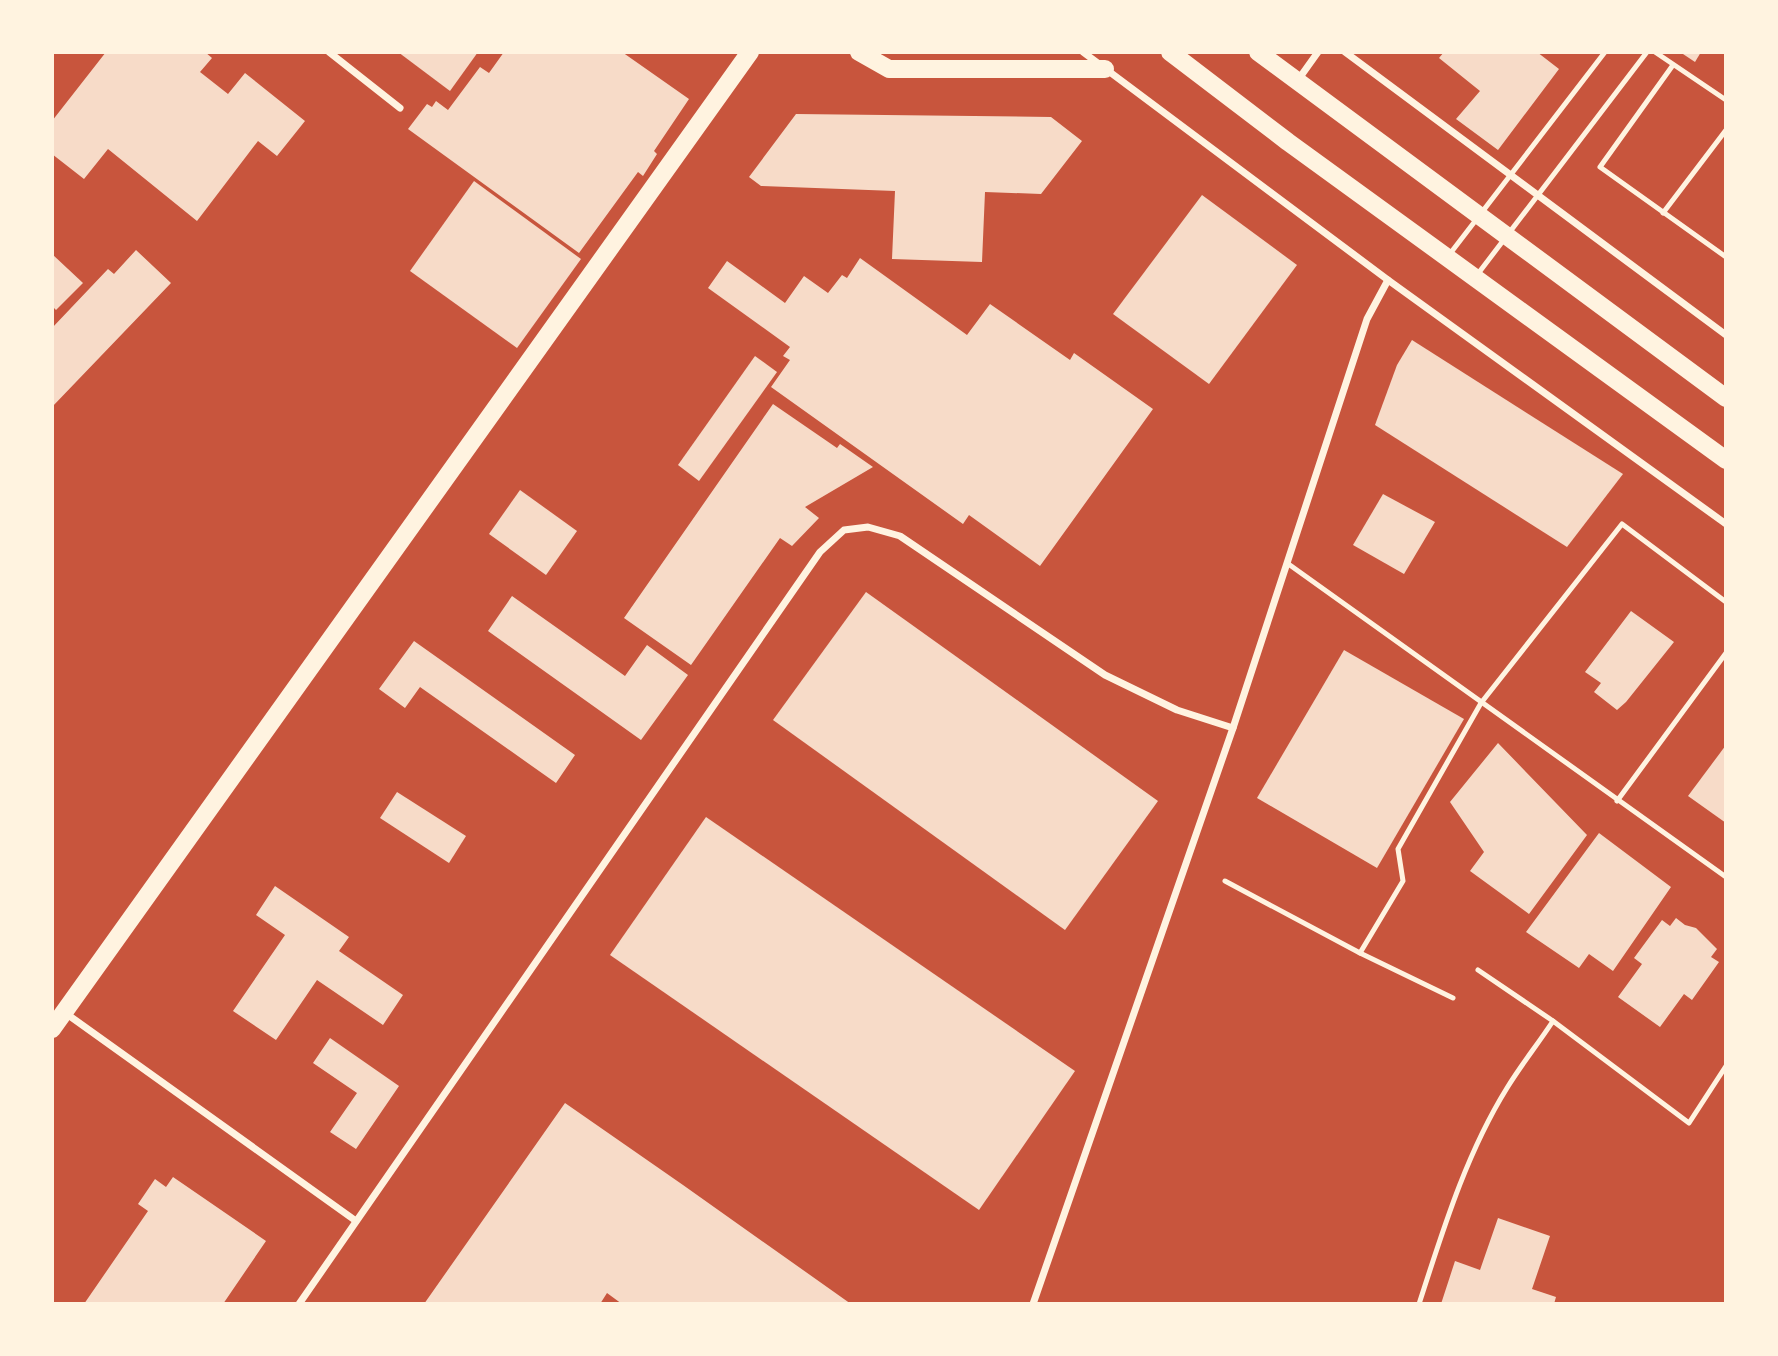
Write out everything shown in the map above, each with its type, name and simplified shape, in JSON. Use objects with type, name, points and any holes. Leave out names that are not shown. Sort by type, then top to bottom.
[{"type":"main road","points":[[52,1029],[750,52]]},
{"type":"main road","points":[[859,52],[889,69],[1105,69]]},
{"type":"main road","points":[[1170,52],[1288,142],[1726,460]]},
{"type":"main road","points":[[1258,52],[1726,398]]},
{"type":"street","points":[[329,52],[400,108]]},
{"type":"street","points":[[1083,52],[1388,280],[1726,524]]},
{"type":"street","points":[[1297,81],[1318,52]]},
{"type":"street","points":[[1345,52],[1726,335]]},
{"type":"street","points":[[1033,1304],[1233,728],[1367,319],[1388,280]]},
{"type":"street","points":[[299,1304],[820,552],[844,530],[868,527],[900,536],[1105,675],[1177,710],[1233,728]]},
{"type":"street","points":[[64,1012],[356,1221]]},
{"type":"lane","points":[[1448,257],[1605,52]]},
{"type":"lane","points":[[1475,278],[1647,52]]},
{"type":"lane","points":[[1655,52],[1726,100]]},
{"type":"lane","points":[[1673,65],[1600,167],[1726,257]]},
{"type":"lane","points":[[1663,213],[1726,130]]},
{"type":"lane","points":[[1360,953],[1403,881],[1398,849],[1481,703],[1622,524],[1726,602]]},
{"type":"lane","points":[[1287,563],[1726,877]]},
{"type":"lane","points":[[1618,801],[1726,653]]},
{"type":"lane","points":[[1225,881],[1360,953],[1453,998]]},
{"type":"lane","points":[[1478,970],[1553,1021],[1689,1123],[1726,1066]]},
{"type":"lane","points":[[1419,1304],[1442,1233],[1474,1152],[1506,1089],[1553,1021]]},
{"type":"building","points":[[106,52],[205,52],[212,58],[200,72],[228,94],[245,73],[305,121],[277,156],[258,141],[197,221],[108,149],[84,179],[52,154],[52,121]]},
{"type":"building","points":[[398,52],[478,52],[450,91]]},
{"type":"building","points":[[504,52],[622,52],[689,99],[654,151],[657,154],[643,176],[638,172],[579,253],[408,129],[427,104],[432,107],[436,101],[448,110],[480,67],[489,73]]},
{"type":"building","points":[[1444,52],[1537,52],[1559,69],[1498,150],[1456,119],[1480,91],[1439,58]]},
{"type":"building","points":[[1680,52],[1701,52],[1695,62]]},
{"type":"building","points":[[796,114],[1051,117],[1082,141],[1041,194],[985,192],[982,262],[892,259],[895,191],[761,186],[749,177]]},
{"type":"building","points":[[474,181],[581,259],[517,348],[410,271]]},
{"type":"building","points":[[1202,195],[1297,265],[1209,384],[1113,314]]},
{"type":"building","points":[[136,250],[171,283],[52,407],[52,328],[108,269],[114,274]]},
{"type":"building","points":[[52,254],[83,283],[56,310],[52,306]]},
{"type":"building","points":[[860,258],[967,335],[990,304],[1070,360],[1074,353],[1153,409],[1040,566],[969,515],[963,524],[771,387],[790,360],[783,356],[790,347],[708,288],[727,261],[785,303],[804,276],[828,293],[842,275],[847,278]]},
{"type":"building","points":[[1412,340],[1623,474],[1567,547],[1375,425],[1397,365]]},
{"type":"building","points":[[755,356],[777,372],[699,481],[678,465]]},
{"type":"building","points":[[773,404],[837,448],[840,444],[873,467],[805,507],[819,518],[792,546],[780,538],[691,665],[624,618]]},
{"type":"building","points":[[520,490],[577,531],[546,575],[489,534]]},
{"type":"building","points":[[1383,494],[1435,522],[1404,574],[1353,545]]},
{"type":"building","points":[[866,592],[1158,801],[1065,930],[773,720]]},
{"type":"building","points":[[512,596],[625,676],[647,645],[688,675],[641,740],[488,631]]},
{"type":"building","points":[[1631,611],[1674,642],[1617,710],[1594,692],[1601,683],[1585,672]]},
{"type":"building","points":[[414,641],[575,755],[556,783],[420,687],[405,708],[379,689]]},
{"type":"building","points":[[1344,650],[1464,719],[1377,868],[1257,798]]},
{"type":"building","points":[[1498,743],[1587,835],[1529,914],[1470,871],[1484,852],[1450,802]]},
{"type":"building","points":[[1726,745],[1726,823],[1688,796]]},
{"type":"building","points":[[397,792],[466,836],[449,863],[380,818]]},
{"type":"building","points":[[706,817],[1075,1071],[979,1210],[610,955]]},
{"type":"building","points":[[1599,833],[1671,887],[1613,971],[1589,954],[1579,968],[1526,932]]},
{"type":"building","points":[[275,886],[349,937],[339,951],[403,995],[383,1025],[317,980],[276,1040],[233,1011],[285,935],[256,915]]},
{"type":"building","points":[[1676,918],[1685,925],[1696,928],[1717,949],[1711,957],[1719,962],[1692,1000],[1684,994],[1660,1027],[1618,997],[1642,964],[1634,958],[1662,920],[1670,926]]},
{"type":"building","points":[[330,1038],[399,1086],[356,1149],[330,1132],[357,1093],[313,1063]]},
{"type":"building","points":[[565,1103],[851,1304],[622,1304],[607,1293],[600,1304],[424,1304]]},
{"type":"building","points":[[173,1177],[266,1241],[223,1304],[84,1304],[148,1211],[138,1204],[155,1179],[166,1187]]},
{"type":"building","points":[[1498,1218],[1550,1236],[1532,1289],[1556,1297],[1554,1304],[1441,1304],[1455,1261],[1480,1270]]}]
